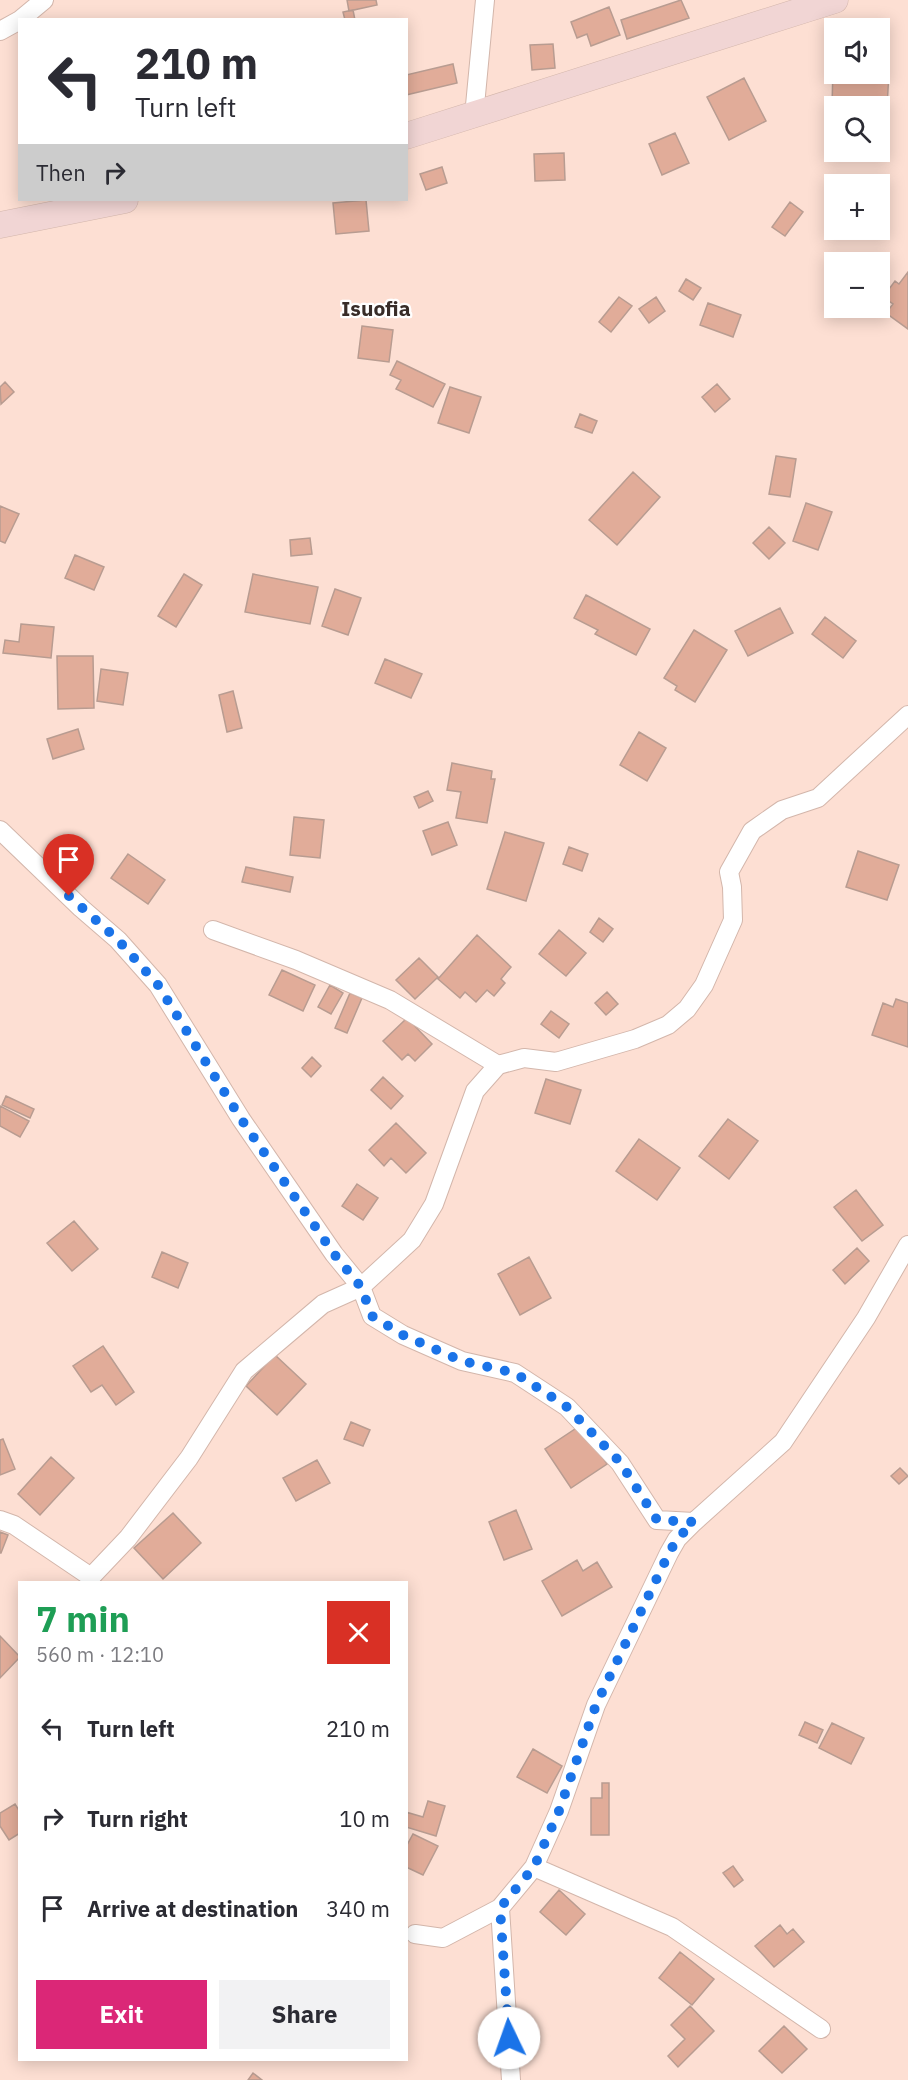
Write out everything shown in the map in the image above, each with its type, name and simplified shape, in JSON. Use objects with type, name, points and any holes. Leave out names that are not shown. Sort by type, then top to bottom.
[{"type":"main road","points":[[408,135],[835,0]]},
{"type":"main road","points":[[0,225],[119,201]]},
{"type":"street","points":[[22,18],[44,0]]},
{"type":"street","points":[[474,116],[485,0]]},
{"type":"street","points":[[0,32],[18,21]]},
{"type":"street","points":[[0,1520],[14,1525],[92,1577],[128,1538],[189,1458],[244,1371],[323,1304],[361,1287],[412,1239],[434,1204],[476,1091],[498,1065],[524,1058],[556,1062],[635,1039],[668,1025],[687,1009],[704,985],[733,920],[729,872],[752,831],[782,810],[818,798],[908,715]]},
{"type":"street","points":[[0,830],[81,908],[118,940],[158,985],[241,1119],[334,1254],[361,1287],[372,1316],[403,1335],[462,1361],[515,1373],[567,1407],[620,1462],[657,1520],[694,1522]]},
{"type":"street","points":[[213,930],[296,960],[390,1000],[498,1065]]},
{"type":"street","points":[[415,1934],[443,1938],[500,1908],[534,1867],[559,1811],[601,1695],[677,1539],[783,1442],[866,1318],[908,1245]]},
{"type":"street","points":[[534,1867],[672,1928],[821,2029]]},
{"type":"street","points":[[500,1908],[512,2080]]},
{"type":"building","points":[[347,0],[376,0],[377,5],[349,11]]},
{"type":"building","points":[[681,0],[689,18],[627,39],[621,20]]},
{"type":"building","points":[[609,7],[620,35],[591,46],[587,34],[577,38],[571,22]]},
{"type":"building","points":[[353,10],[355,18],[344,18],[343,12]]},
{"type":"building","points":[[553,44],[555,68],[532,70],[530,45]]},
{"type":"building","points":[[453,64],[457,83],[408,95],[408,75]]},
{"type":"building","points":[[744,78],[766,121],[729,140],[707,97]]},
{"type":"building","points":[[833,84],[888,84],[888,96],[832,96]]},
{"type":"building","points":[[675,133],[689,163],[662,175],[649,144]]},
{"type":"building","points":[[564,153],[565,180],[535,181],[534,154]]},
{"type":"building","points":[[442,167],[447,183],[426,190],[420,174]]},
{"type":"building","points":[[366,201],[369,231],[336,234],[333,203]]},
{"type":"building","points":[[790,202],[803,212],[785,236],[772,227]]},
{"type":"building","points":[[908,272],[908,329],[890,316],[890,308],[893,304],[890,302],[890,288],[895,281],[899,284]]},
{"type":"building","points":[[686,279],[701,288],[693,300],[679,291]]},
{"type":"building","points":[[619,297],[632,306],[611,332],[599,322]]},
{"type":"building","points":[[656,297],[665,311],[649,323],[639,309]]},
{"type":"building","points":[[708,303],[741,315],[733,337],[700,325]]},
{"type":"building","points":[[362,326],[393,330],[389,362],[358,358]]},
{"type":"building","points":[[397,361],[445,384],[433,407],[396,389],[401,380],[390,375]]},
{"type":"building","points":[[5,382],[14,392],[1,404],[0,387]]},
{"type":"building","points":[[717,384],[730,399],[715,412],[702,397]]},
{"type":"building","points":[[450,387],[481,397],[469,433],[438,423]]},
{"type":"building","points":[[580,414],[597,421],[592,433],[575,427]]},
{"type":"building","points":[[776,456],[796,459],[790,497],[769,494]]},
{"type":"building","points":[[633,472],[660,497],[617,545],[589,520]]},
{"type":"building","points":[[806,503],[832,512],[818,550],[793,541]]},
{"type":"building","points":[[0,506],[19,514],[5,543],[0,541]]},
{"type":"building","points":[[769,527],[785,543],[769,559],[753,543]]},
{"type":"building","points":[[310,538],[312,554],[291,556],[290,540]]},
{"type":"building","points":[[75,555],[104,567],[94,590],[65,578]]},
{"type":"building","points":[[184,574],[202,585],[176,627],[158,616]]},
{"type":"building","points":[[253,574],[318,587],[310,624],[245,612]]},
{"type":"building","points":[[335,589],[361,598],[348,635],[322,626]]},
{"type":"building","points":[[586,595],[650,629],[636,655],[595,634],[598,630],[574,618]]},
{"type":"building","points":[[780,608],[793,633],[748,656],[735,631]]},
{"type":"building","points":[[825,617],[856,641],[843,658],[812,634]]},
{"type":"building","points":[[21,624],[54,627],[51,658],[3,653],[5,640],[19,642]]},
{"type":"building","points":[[694,630],[727,650],[695,702],[675,690],[677,686],[664,678]]},
{"type":"building","points":[[57,656],[93,656],[94,708],[58,709]]},
{"type":"building","points":[[385,659],[422,674],[411,698],[375,683]]},
{"type":"building","points":[[101,669],[128,673],[123,705],[97,701]]},
{"type":"building","points":[[233,691],[242,728],[227,732],[219,695]]},
{"type":"building","points":[[78,729],[84,749],[53,759],[47,739]]},
{"type":"building","points":[[639,732],[666,748],[647,781],[620,765]]},
{"type":"building","points":[[452,763],[492,771],[491,779],[495,779],[487,823],[456,818],[461,792],[447,790]]},
{"type":"building","points":[[428,791],[433,801],[419,808],[414,797]]},
{"type":"building","points":[[294,817],[324,820],[320,858],[290,855]]},
{"type":"building","points":[[448,822],[457,845],[432,855],[423,831]]},
{"type":"building","points":[[505,832],[544,843],[526,901],[487,889]]},
{"type":"building","points":[[569,847],[588,854],[582,871],[563,864]]},
{"type":"building","points":[[858,851],[899,865],[887,900],[846,887]]},
{"type":"building","points":[[128,854],[165,880],[148,904],[111,878]]},
{"type":"building","points":[[246,867],[293,877],[290,892],[242,882]]},
{"type":"building","points":[[599,918],[613,929],[603,942],[590,932]]},
{"type":"building","points":[[559,930],[586,953],[566,976],[539,954]]},
{"type":"building","points":[[477,935],[511,967],[501,979],[505,983],[494,996],[487,990],[476,1002],[465,992],[460,998],[438,979]]},
{"type":"building","points":[[419,958],[438,977],[415,999],[396,980]]},
{"type":"building","points":[[282,970],[315,985],[303,1011],[269,995]]},
{"type":"building","points":[[330,985],[343,993],[331,1014],[318,1007]]},
{"type":"building","points":[[607,992],[618,1004],[606,1015],[595,1003]]},
{"type":"building","points":[[350,993],[362,998],[347,1033],[335,1028]]},
{"type":"building","points":[[896,999],[908,1003],[908,1047],[872,1035],[883,1003],[893,1007]]},
{"type":"building","points":[[551,1011],[569,1024],[559,1038],[541,1024]]},
{"type":"building","points":[[407,1018],[432,1044],[415,1061],[408,1054],[402,1060],[383,1041]]},
{"type":"building","points":[[312,1057],[321,1066],[311,1077],[302,1068]]},
{"type":"building","points":[[383,1077],[403,1096],[391,1109],[371,1090]]},
{"type":"building","points":[[546,1079],[581,1090],[570,1124],[535,1113]]},
{"type":"building","points":[[6,1096],[34,1109],[30,1118],[2,1105]]},
{"type":"building","points":[[0,1106],[29,1121],[20,1137],[0,1126]]},
{"type":"building","points":[[728,1119],[758,1141],[729,1179],[699,1156]]},
{"type":"building","points":[[396,1123],[426,1153],[406,1173],[391,1158],[384,1166],[369,1150]]},
{"type":"building","points":[[639,1139],[680,1168],[657,1200],[616,1171]]},
{"type":"building","points":[[357,1184],[378,1198],[363,1220],[342,1206]]},
{"type":"building","points":[[856,1190],[883,1225],[862,1241],[834,1207]]},
{"type":"building","points":[[74,1221],[98,1249],[72,1271],[47,1243]]},
{"type":"building","points":[[857,1248],[869,1261],[845,1284],[833,1270]]},
{"type":"building","points":[[162,1252],[188,1263],[178,1288],[152,1277]]},
{"type":"building","points":[[529,1257],[551,1298],[520,1315],[498,1274]]},
{"type":"building","points":[[103,1346],[134,1392],[116,1405],[102,1385],[91,1392],[73,1366]]},
{"type":"building","points":[[275,1355],[306,1384],[277,1415],[246,1386]]},
{"type":"building","points":[[351,1422],[370,1430],[363,1446],[344,1439]]},
{"type":"building","points":[[581,1425],[607,1464],[571,1488],[545,1449]]},
{"type":"building","points":[[3,1439],[15,1469],[0,1475],[0,1440]]},
{"type":"building","points":[[51,1457],[74,1478],[40,1515],[18,1494]]},
{"type":"building","points":[[317,1460],[330,1483],[296,1501],[283,1478]]},
{"type":"building","points":[[900,1468],[908,1476],[899,1484],[891,1476]]},
{"type":"building","points":[[516,1510],[532,1549],[504,1560],[489,1522]]},
{"type":"building","points":[[173,1513],[201,1543],[163,1579],[134,1548]]},
{"type":"building","points":[[0,1532],[8,1535],[1,1553],[0,1553]]},
{"type":"building","points":[[577,1560],[583,1571],[597,1562],[612,1587],[562,1616],[542,1581]]},
{"type":"building","points":[[0,1636],[18,1655],[18,1659],[0,1678]]},
{"type":"building","points":[[805,1722],[823,1730],[817,1743],[799,1735]]},
{"type":"building","points":[[832,1723],[864,1738],[851,1764],[819,1748]]},
{"type":"building","points":[[533,1749],[562,1766],[547,1793],[517,1777]]},
{"type":"building","points":[[602,1783],[609,1783],[609,1835],[591,1835],[591,1798],[602,1798]]},
{"type":"building","points":[[428,1801],[445,1806],[436,1836],[408,1828],[408,1813],[423,1817]]},
{"type":"building","points":[[15,1804],[18,1809],[18,1834],[9,1840],[0,1826],[0,1813]]},
{"type":"building","points":[[413,1834],[438,1846],[423,1875],[408,1868],[408,1843]]},
{"type":"building","points":[[733,1866],[743,1880],[734,1887],[723,1873]]},
{"type":"building","points":[[559,1890],[585,1914],[566,1935],[540,1912]]},
{"type":"building","points":[[780,1925],[787,1934],[793,1929],[804,1942],[774,1967],[755,1946]]},
{"type":"building","points":[[680,1952],[714,1979],[692,2005],[659,1978]]},
{"type":"building","points":[[690,2006],[714,2031],[678,2067],[668,2056],[685,2039],[671,2025]]},
{"type":"building","points":[[784,2026],[807,2049],[782,2073],[759,2051]]},
{"type":"building","points":[[253,2073],[262,2080],[248,2080]]},
{"type":"district","name":"Isuofia","points":[[376,309]]},
{"type":"route","points":[[69,896],[118,940],[158,985],[241,1119],[334,1254],[361,1287],[372,1316],[403,1335],[462,1361],[515,1373],[567,1407],[620,1462],[657,1520],[694,1522],[677,1539],[669,1553],[596,1705],[559,1811],[534,1867],[500,1908],[501,1952],[507,1996],[509,2038]]}]
